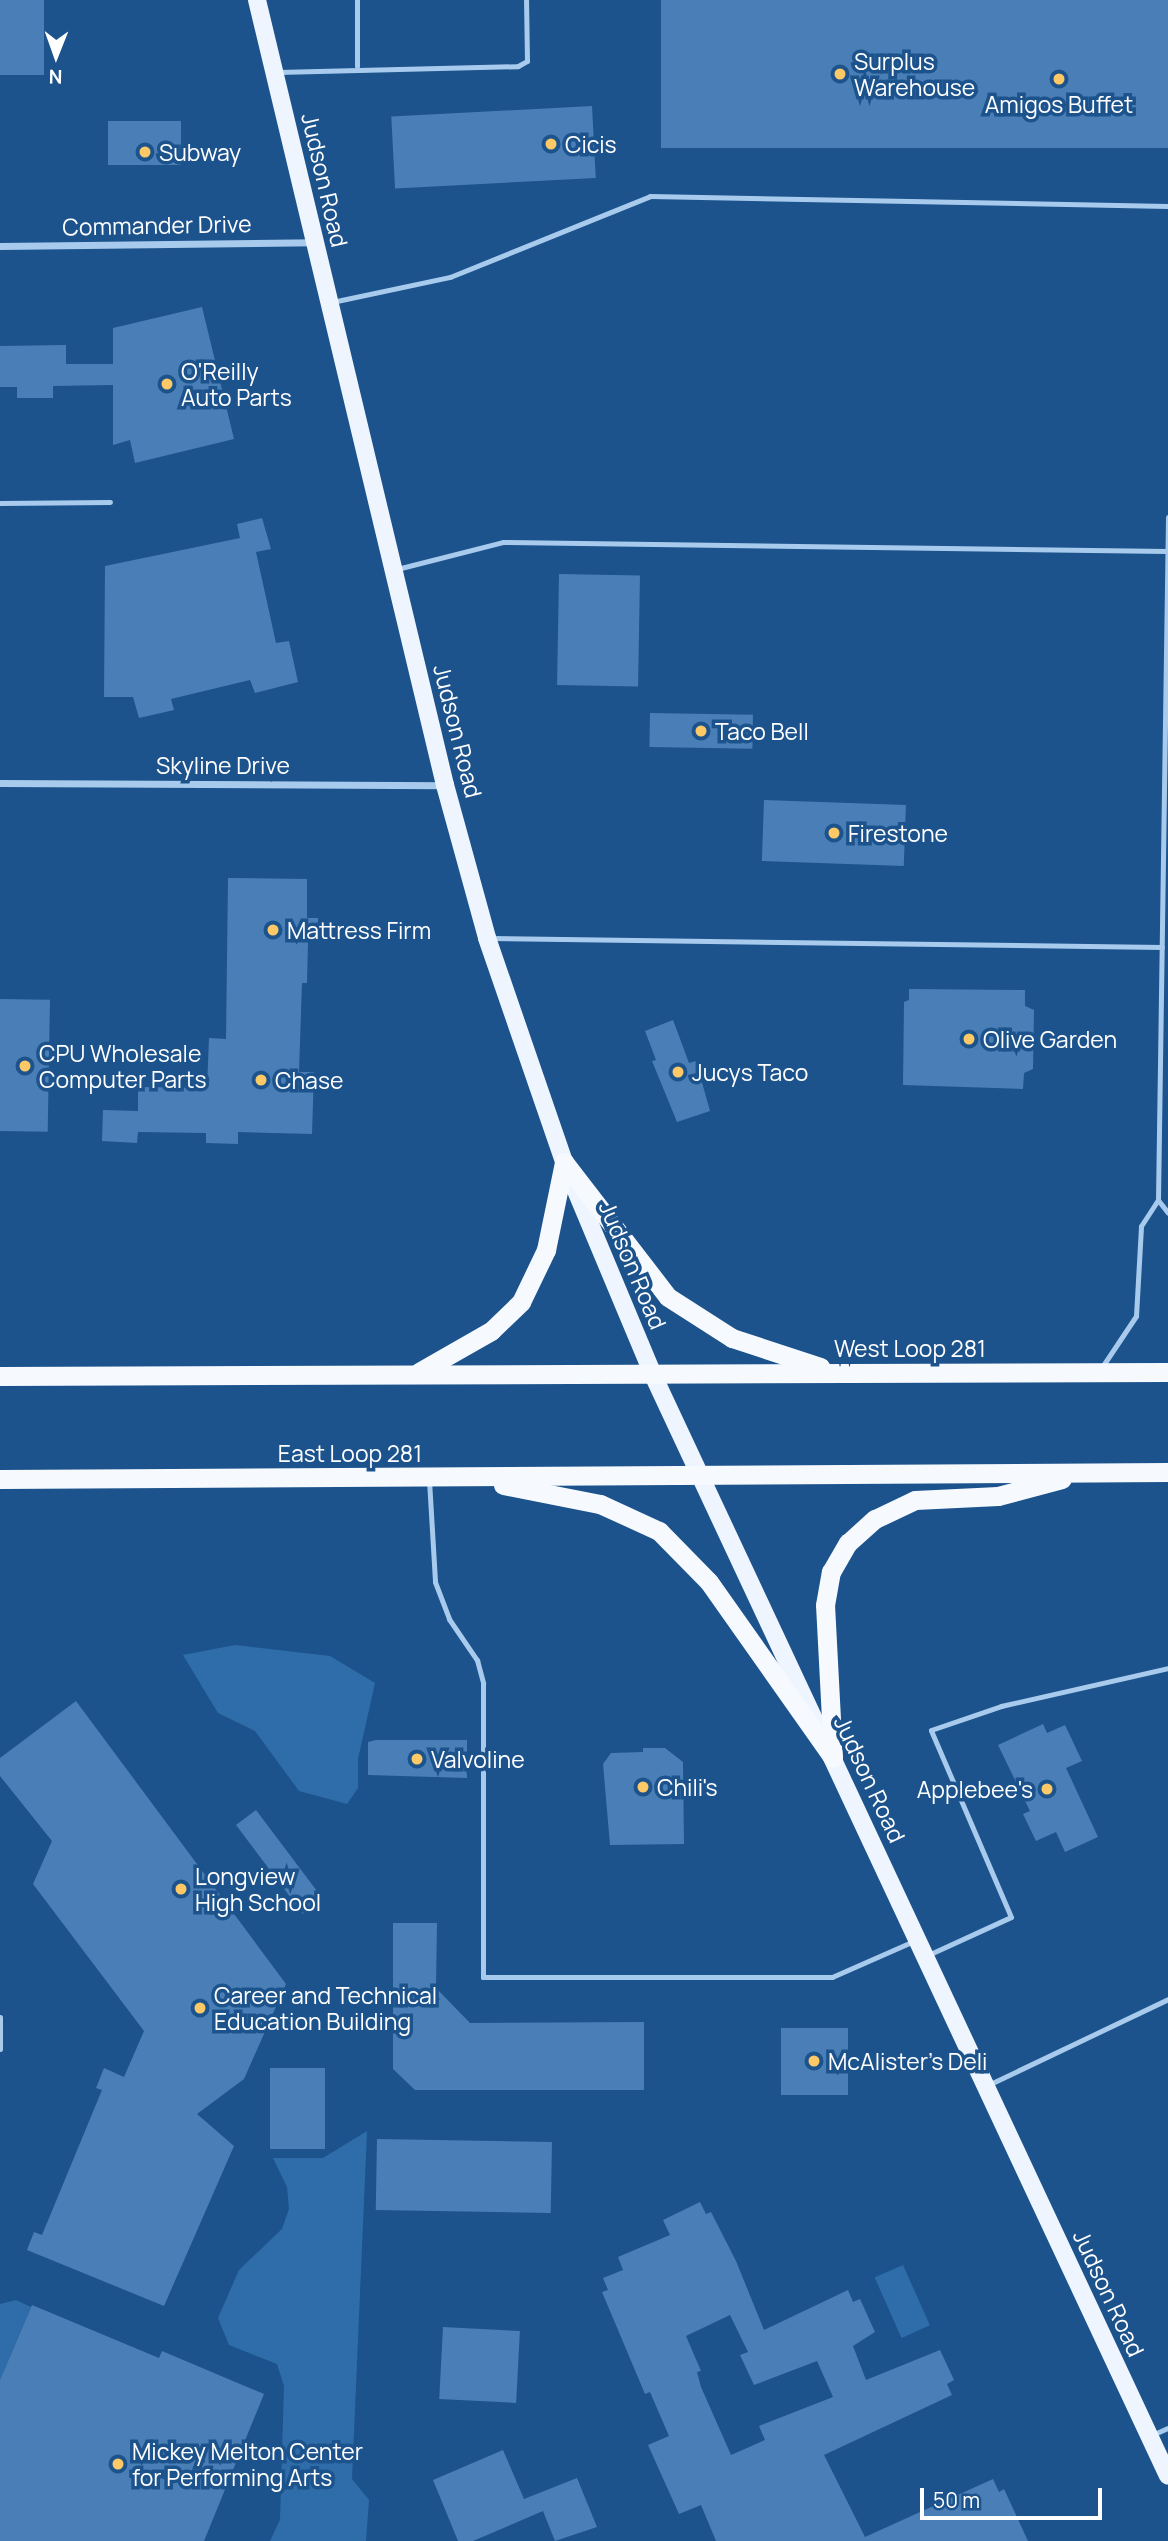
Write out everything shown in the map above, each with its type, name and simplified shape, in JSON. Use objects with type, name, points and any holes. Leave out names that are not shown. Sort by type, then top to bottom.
[{"type":"highway","points":[[564,1163],[650,1279],[687,1313],[758,1348],[845,1373]]},
{"type":"highway","points":[[417,1373],[491,1331],[521,1302],[546,1250],[564,1163]]},
{"type":"highway","name":"West Loop 281","points":[[653,1374],[1168,1372]]},
{"type":"highway","points":[[0,1376],[653,1374]]},
{"type":"highway","points":[[833,1758],[825,1605],[831,1572],[848,1544],[875,1519],[915,1500],[998,1496],[1089,1472]]},
{"type":"highway","points":[[700,1475],[1168,1472]]},
{"type":"highway","name":"East Loop 281","points":[[0,1479],[700,1475]]},
{"type":"highway","points":[[464,1477],[600,1504],[659,1531],[709,1581],[833,1758]]},
{"type":"main road","name":"Judson Road","points":[[257,0],[445,785],[487,938],[564,1163],[653,1374],[1168,2476]]},
{"type":"street","name":"Commander Drive","points":[[0,246],[315,242]]},
{"type":"street","name":"Skyline Drive","points":[[0,783],[445,785]]},
{"type":"lane","points":[[357,0],[357,66]]},
{"type":"lane","points":[[275,72],[357,66],[518,66],[527,61],[526,0]]},
{"type":"lane","points":[[329,303],[450,277],[650,196],[1168,206]]},
{"type":"lane","points":[[0,503],[110,502]]},
{"type":"lane","points":[[1098,1373],[1136,1316],[1141,1226],[1158,1200],[1168,517]]},
{"type":"lane","points":[[394,570],[503,542],[1167,551]]},
{"type":"lane","points":[[487,938],[1161,947]]},
{"type":"lane","points":[[1158,1200],[1168,1213]]},
{"type":"lane","points":[[429,1477],[435,1582],[449,1619],[477,1660],[483,1683],[482,1977],[832,1977],[1011,1917],[931,1730],[1001,1706],[1168,1668]]},
{"type":"lane","points":[[985,2087],[1168,2000]]},
{"type":"lane","points":[[0,2017],[0,2049]]},
{"type":"lane","points":[[1149,2436],[1168,2428]]},
{"type":"shaded area","points":[[235,1645],[330,1656],[375,1683],[358,1759],[358,1788],[347,1804],[299,1791],[255,1731],[218,1713],[183,1655]]},
{"type":"shaded area","points":[[367,2131],[352,2479],[369,2500],[366,2541],[270,2541],[280,2520],[284,2386],[277,2364],[229,2345],[218,2318],[239,2270],[282,2229],[289,2209],[287,2187],[273,2158],[323,2158]]},
{"type":"shaded area","points":[[903,2265],[930,2325],[902,2338],[875,2278]]},
{"type":"shaded area","points":[[16,2300],[31,2307],[0,2380],[0,2304]]},
{"type":"building","points":[[0,0],[44,0],[44,75],[0,75]]},
{"type":"building","name":"Surplus Warehouse","points":[[661,0],[1168,0],[1168,148],[661,148]]},
{"type":"building","points":[[592,106],[596,178],[395,188],[391,117]]},
{"type":"building","name":"Subway","points":[[108,121],[181,121],[181,165],[108,165]]},
{"type":"building","name":"O'Reilly Auto Parts","points":[[202,307],[234,439],[135,463],[130,440],[113,445],[113,385],[53,386],[53,398],[17,398],[17,387],[0,387],[0,346],[66,345],[66,364],[113,364],[113,328]]},
{"type":"building","points":[[262,518],[271,549],[256,552],[276,643],[289,641],[298,682],[255,693],[250,680],[171,699],[174,710],[139,718],[133,697],[104,697],[105,566],[240,538],[237,524]]},
{"type":"building","points":[[559,574],[640,575],[638,686],[557,685]]},
{"type":"building","name":"Taco Bell","points":[[650,713],[753,715],[752,749],[649,747]]},
{"type":"building","name":"Firestone","points":[[764,800],[906,805],[904,866],[762,861]]},
{"type":"building","points":[[228,878],[307,879],[307,918],[318,918],[318,942],[308,942],[307,983],[302,983],[299,1072],[314,1072],[312,1134],[238,1132],[238,1144],[206,1143],[206,1133],[138,1132],[137,1143],[102,1141],[103,1110],[138,1111],[138,1087],[207,1088],[209,1038],[226,1039]]},
{"type":"building","name":"Olive Garden","points":[[909,989],[1025,990],[1025,1006],[1034,1010],[1033,1069],[1024,1073],[1023,1089],[903,1085],[904,1002],[909,1000]]},
{"type":"building","name":"CPU Wholesale Computer Parts","points":[[0,999],[50,1000],[48,1132],[0,1131]]},
{"type":"building","name":"Jucys Taco","points":[[673,1020],[689,1063],[696,1061],[710,1111],[677,1122],[652,1061],[656,1060],[645,1031]]},
{"type":"building","name":"Career and Technical Education Building","points":[[76,1701],[286,1984],[244,2079],[197,2114],[234,2146],[164,2306],[27,2250],[34,2232],[42,2235],[102,2090],[96,2088],[104,2068],[124,2077],[144,2031],[33,1884],[52,1841],[0,1776],[0,1758]]},
{"type":"building","name":"Applebee's","points":[[1043,1724],[1047,1733],[1065,1725],[1082,1761],[1066,1768],[1098,1837],[1065,1852],[1056,1832],[1036,1841],[1023,1814],[1030,1811],[998,1745]]},
{"type":"building","name":"Valvoline","points":[[467,1740],[467,1778],[368,1775],[368,1742]]},
{"type":"building","name":"Chili's","points":[[643,1748],[665,1748],[683,1762],[684,1844],[610,1845],[603,1764],[611,1753],[643,1752]]},
{"type":"building","points":[[256,1810],[323,1899],[303,1914],[236,1825]]},
{"type":"building","points":[[393,1923],[437,1923],[436,1988],[470,2023],[644,2022],[644,2090],[415,2090],[393,2069]]},
{"type":"building","name":"McAlister's Deli","points":[[781,2028],[848,2028],[848,2095],[781,2095]]},
{"type":"building","points":[[270,2068],[325,2068],[325,2149],[270,2149]]},
{"type":"building","points":[[377,2139],[552,2142],[551,2213],[376,2210]]},
{"type":"building","points":[[700,2202],[706,2214],[711,2212],[736,2261],[764,2330],[848,2290],[853,2302],[860,2299],[875,2332],[853,2346],[866,2380],[940,2350],[954,2380],[947,2384],[952,2395],[824,2455],[865,2537],[993,2479],[999,2492],[1004,2489],[1028,2541],[716,2541],[701,2505],[679,2514],[648,2445],[669,2436],[650,2392],[645,2394],[602,2292],[608,2290],[603,2278],[623,2270],[618,2257],[670,2235],[663,2220]],"holes":[[[730,2315],[748,2352],[740,2355],[754,2385],[817,2361],[833,2397],[759,2426],[765,2440],[731,2455],[701,2387],[697,2372],[701,2371],[686,2336]]]},
{"type":"building","name":"Mickey Melton Center for Performing Arts","points":[[32,2305],[159,2358],[162,2351],[264,2394],[204,2541],[0,2541],[0,2380]]},
{"type":"building","points":[[443,2327],[520,2331],[516,2403],[439,2399]]},
{"type":"building","points":[[503,2450],[524,2499],[577,2478],[597,2527],[555,2541],[543,2511],[473,2541],[458,2541],[433,2480]]},
{"type":"place","name":"Surplus Warehouse","points":[[840,74]]},
{"type":"place","name":"Amigos Buffet","points":[[1059,79]]},
{"type":"place","name":"Cicis","points":[[551,144]]},
{"type":"place","name":"Subway","points":[[145,152]]},
{"type":"place","name":"O'Reilly Auto Parts","points":[[167,384]]},
{"type":"place","name":"Taco Bell","points":[[701,731]]},
{"type":"place","name":"Firestone","points":[[834,833]]},
{"type":"place","name":"Mattress Firm","points":[[273,930]]},
{"type":"place","name":"Olive Garden","points":[[969,1039]]},
{"type":"place","name":"CPU Wholesale Computer Parts","points":[[25,1066]]},
{"type":"place","name":"Jucys Taco","points":[[678,1072]]},
{"type":"place","name":"Chase","points":[[261,1080]]},
{"type":"place","name":"Valvoline","points":[[417,1759]]},
{"type":"place","name":"Chili's","points":[[643,1787]]},
{"type":"place","name":"Applebee's","points":[[1047,1789]]},
{"type":"place","name":"Longview High School","points":[[181,1889]]},
{"type":"place","name":"Career and Technical Education Building","points":[[200,2008]]},
{"type":"place","name":"McAlister's Deli","points":[[814,2061]]},
{"type":"place","name":"Mickey Melton Center for Performing Arts","points":[[118,2464]]}]
